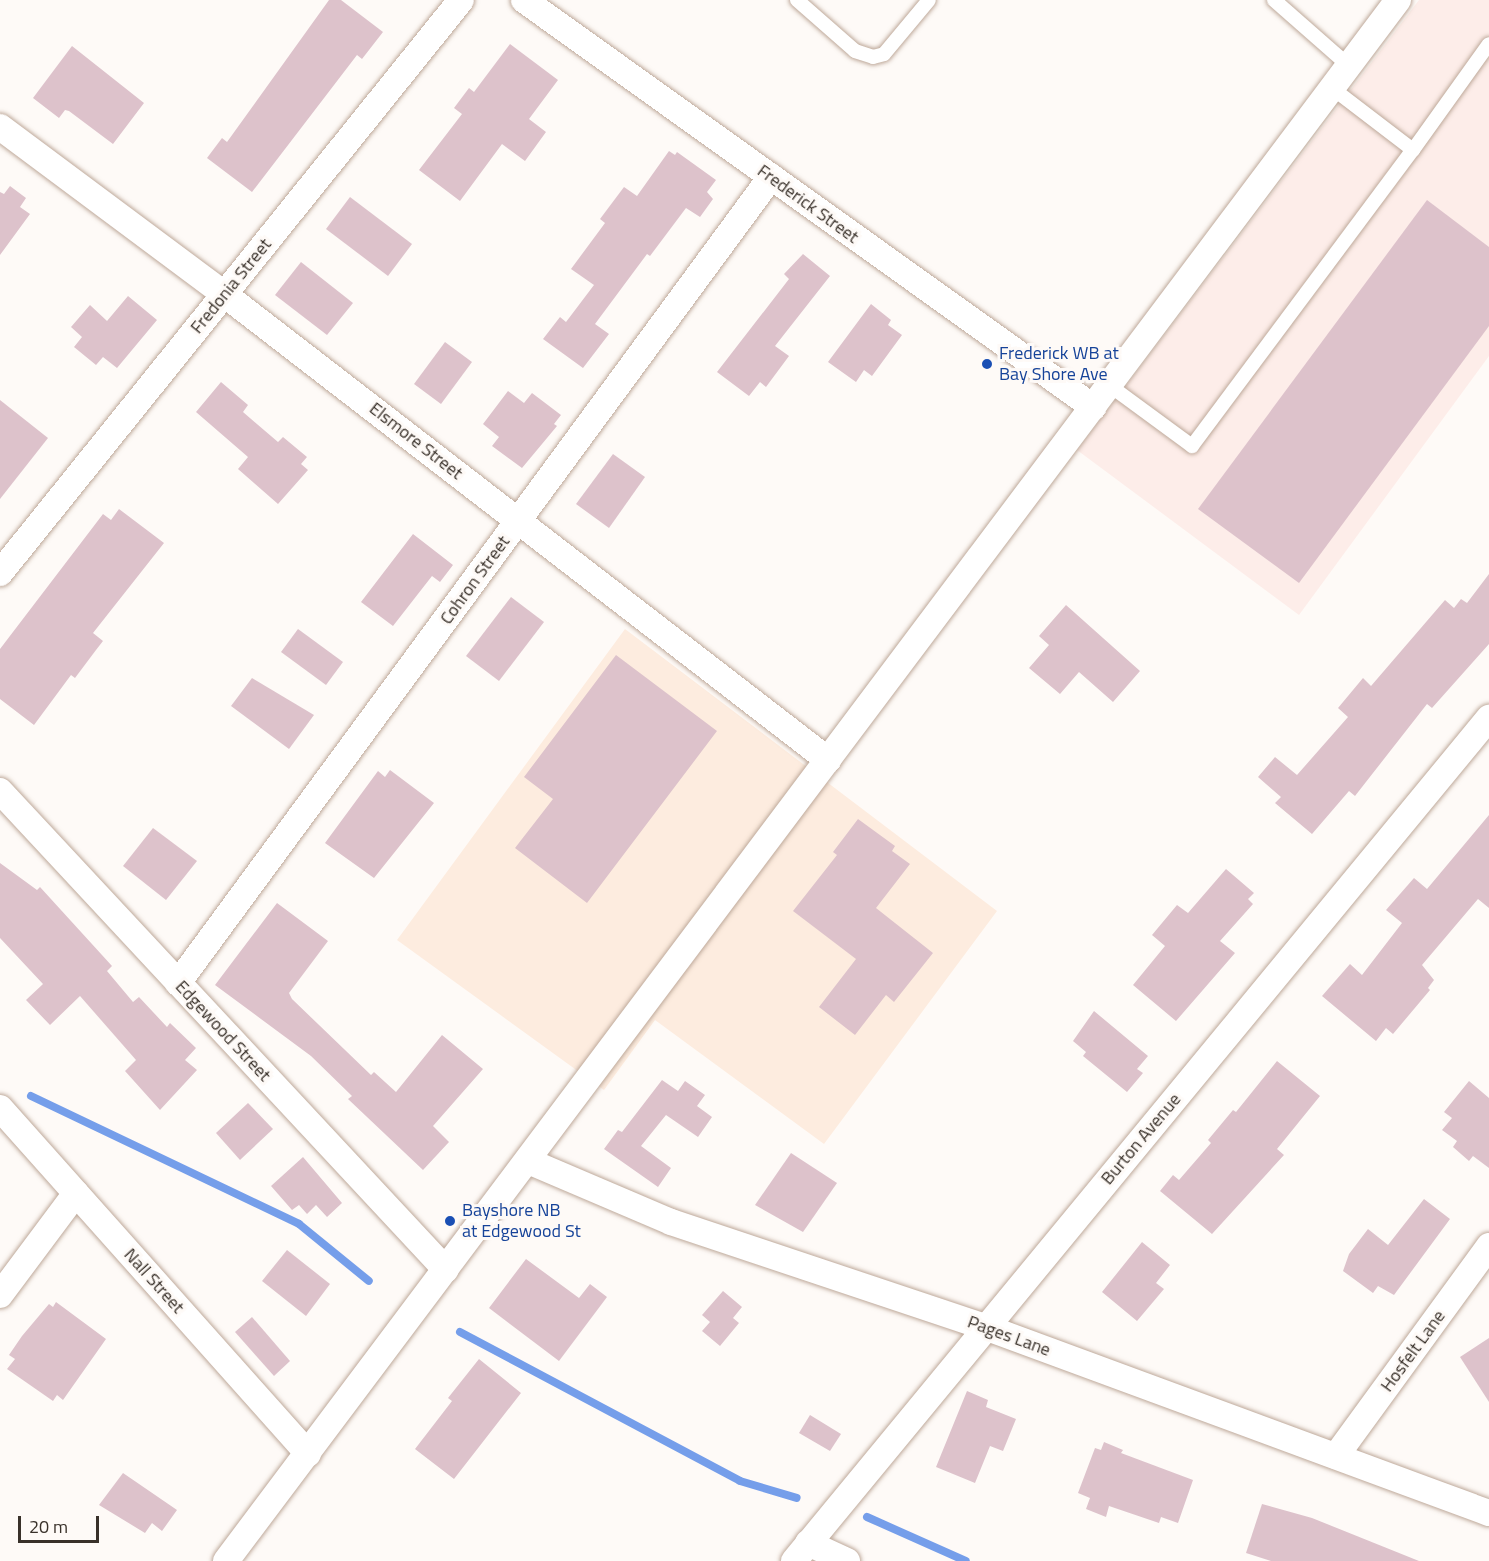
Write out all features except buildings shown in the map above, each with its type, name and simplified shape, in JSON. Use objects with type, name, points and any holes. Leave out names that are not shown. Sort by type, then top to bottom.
[{"type":"street","name":"Fredonia Street","points":[[0,573],[461,0]]},
{"type":"street","name":"Frederick Street","points":[[524,0],[1093,407]]},
{"type":"street","points":[[226,1561],[1332,88],[1389,4]]},
{"type":"street","name":"Elsmore Street","points":[[0,127],[224,294],[828,760]]},
{"type":"street","name":"Cohron Street","points":[[178,982],[771,177]]},
{"type":"street","name":"Burton Avenue","points":[[801,1552],[1489,718]]},
{"type":"street","name":"Edgewood Street","points":[[0,791],[446,1270]]},
{"type":"street","name":"Nall Street","points":[[0,1108],[308,1454]]},
{"type":"street","name":"Pages Lane","points":[[528,1161],[671,1222],[985,1327],[1489,1513]]},
{"type":"street","points":[[0,1295],[76,1194]]},
{"type":"street","name":"Hosfelt Lane","points":[[1336,1456],[1489,1246]]},
{"type":"street","points":[[801,1552],[847,1561]]},
{"type":"lane","points":[[797,0],[855,51],[873,57],[884,54],[929,0]]},
{"type":"lane","points":[[1274,0],[1348,66]]},
{"type":"lane","points":[[1109,385],[1192,446],[1413,150],[1489,44]]},
{"type":"lane","points":[[1332,88],[1413,150]]},
{"type":"shaded area","points":[[1419,0],[1489,0],[1489,356],[1299,615],[1077,450]]},
{"type":"shaded area","points":[[625,629],[997,911],[824,1144],[655,1020],[604,1090],[397,940]]},
{"type":"waterway","points":[[31,1096],[299,1224],[369,1281]]},
{"type":"waterway","points":[[460,1332],[740,1481],[797,1498]]},
{"type":"waterway","points":[[867,1517],[966,1561]]},
{"type":"place","name":"Frederick WB at Bay Shore Ave","points":[[987,364]]},
{"type":"place","name":"Bayshore NB at Edgewood St","points":[[450,1221]]}]
